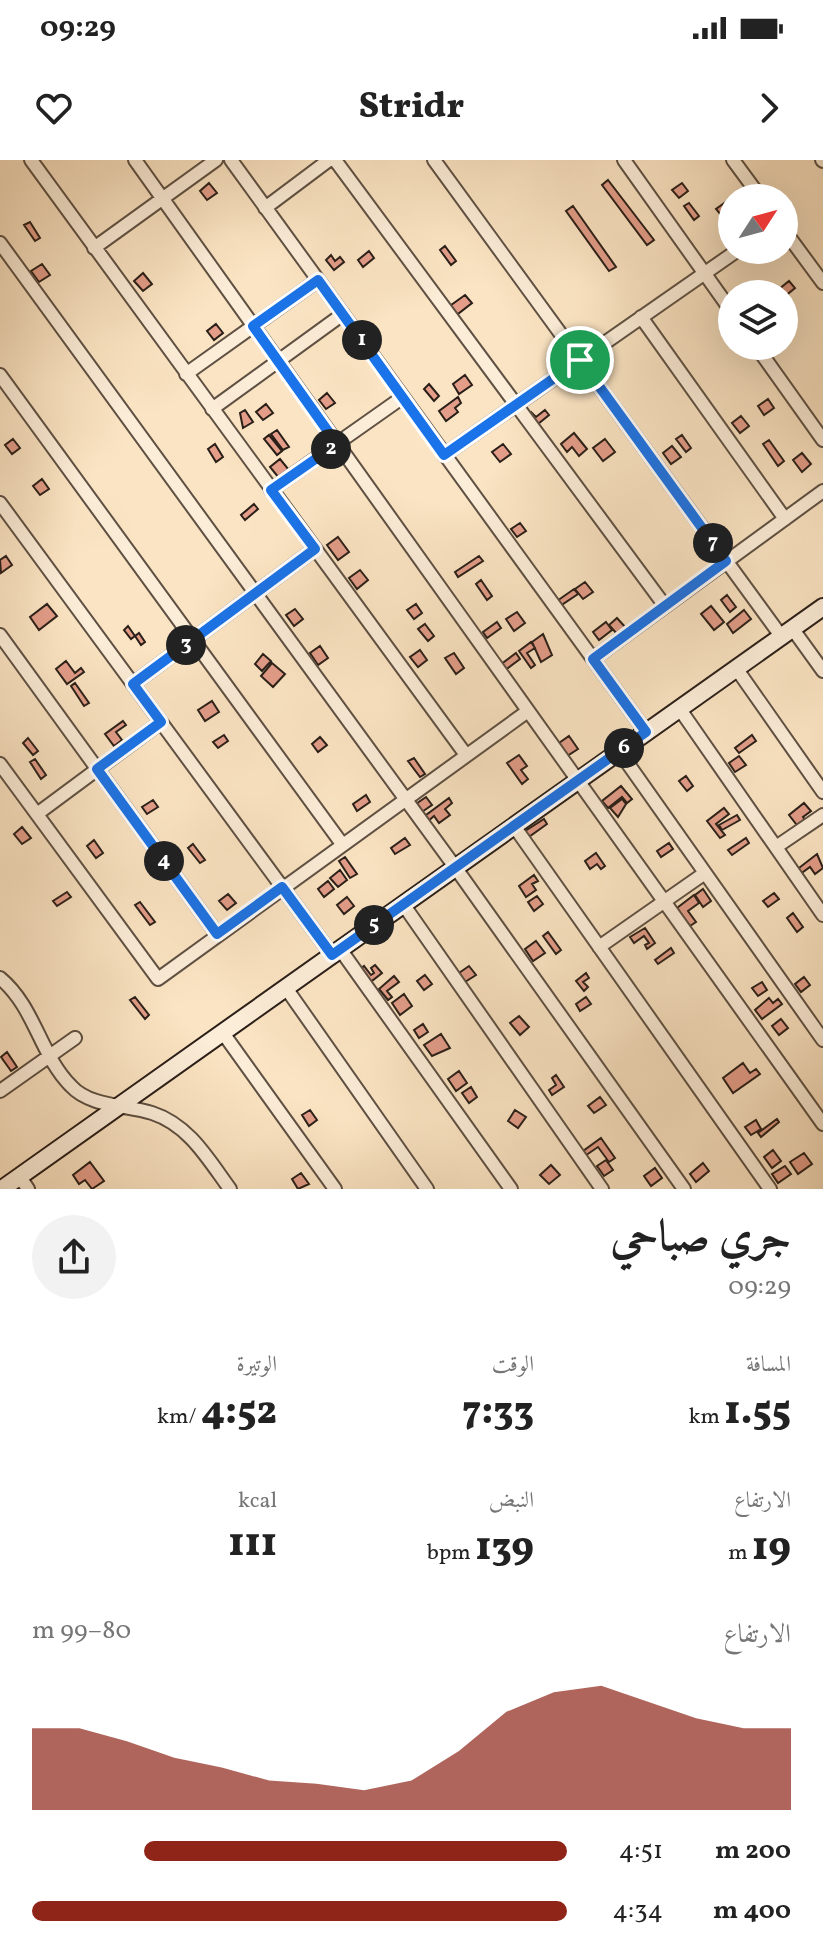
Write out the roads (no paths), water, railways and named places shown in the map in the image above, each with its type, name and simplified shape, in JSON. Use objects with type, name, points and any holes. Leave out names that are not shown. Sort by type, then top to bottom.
[{"type":"street","points":[[31,160],[466,755]]},
{"type":"street","points":[[135,160],[823,1124]]},
{"type":"street","points":[[94,248],[216,160]]},
{"type":"street","points":[[231,160],[646,732]]},
{"type":"street","points":[[265,208],[332,160],[665,606]]},
{"type":"street","points":[[434,160],[726,561],[823,671]]},
{"type":"street","points":[[624,160],[718,292]]},
{"type":"street","points":[[733,160],[751,184]]},
{"type":"street","points":[[0,243],[406,799],[684,1189]]},
{"type":"street","points":[[798,249],[823,283]]},
{"type":"street","points":[[444,455],[718,264]]},
{"type":"street","points":[[186,374],[318,280]]},
{"type":"street","points":[[212,409],[343,314]]},
{"type":"street","points":[[641,317],[785,519]]},
{"type":"street","points":[[766,360],[823,440]]},
{"type":"street","points":[[0,375],[342,844]]},
{"type":"street","points":[[271,490],[403,397]]},
{"type":"street","points":[[593,659],[823,491]]},
{"type":"street","points":[[0,503],[282,887],[336,952],[511,1189]]},
{"type":"street","points":[[133,684],[315,549]]},
{"type":"street","points":[[2,1189],[24,1183],[117,1108],[823,607]]},
{"type":"street","points":[[0,635],[217,934]]},
{"type":"street","points":[[736,668],[823,792]]},
{"type":"street","points":[[679,708],[823,915]]},
{"type":"street","points":[[0,764],[158,979],[528,711]]},
{"type":"street","points":[[37,814],[161,722]]},
{"type":"street","points":[[619,751],[823,1040]]},
{"type":"street","points":[[776,847],[823,815]]},
{"type":"street","points":[[514,826],[770,1189]]},
{"type":"street","points":[[599,947],[705,873]]},
{"type":"street","points":[[403,904],[602,1189]]},
{"type":"street","points":[[0,978],[34,1020],[50,1056],[72,1089],[117,1108],[153,1113],[192,1136],[230,1189]]},
{"type":"street","points":[[286,988],[427,1189]]},
{"type":"street","points":[[223,1033],[335,1189]]},
{"type":"street","points":[[0,1091],[75,1038]]}]
